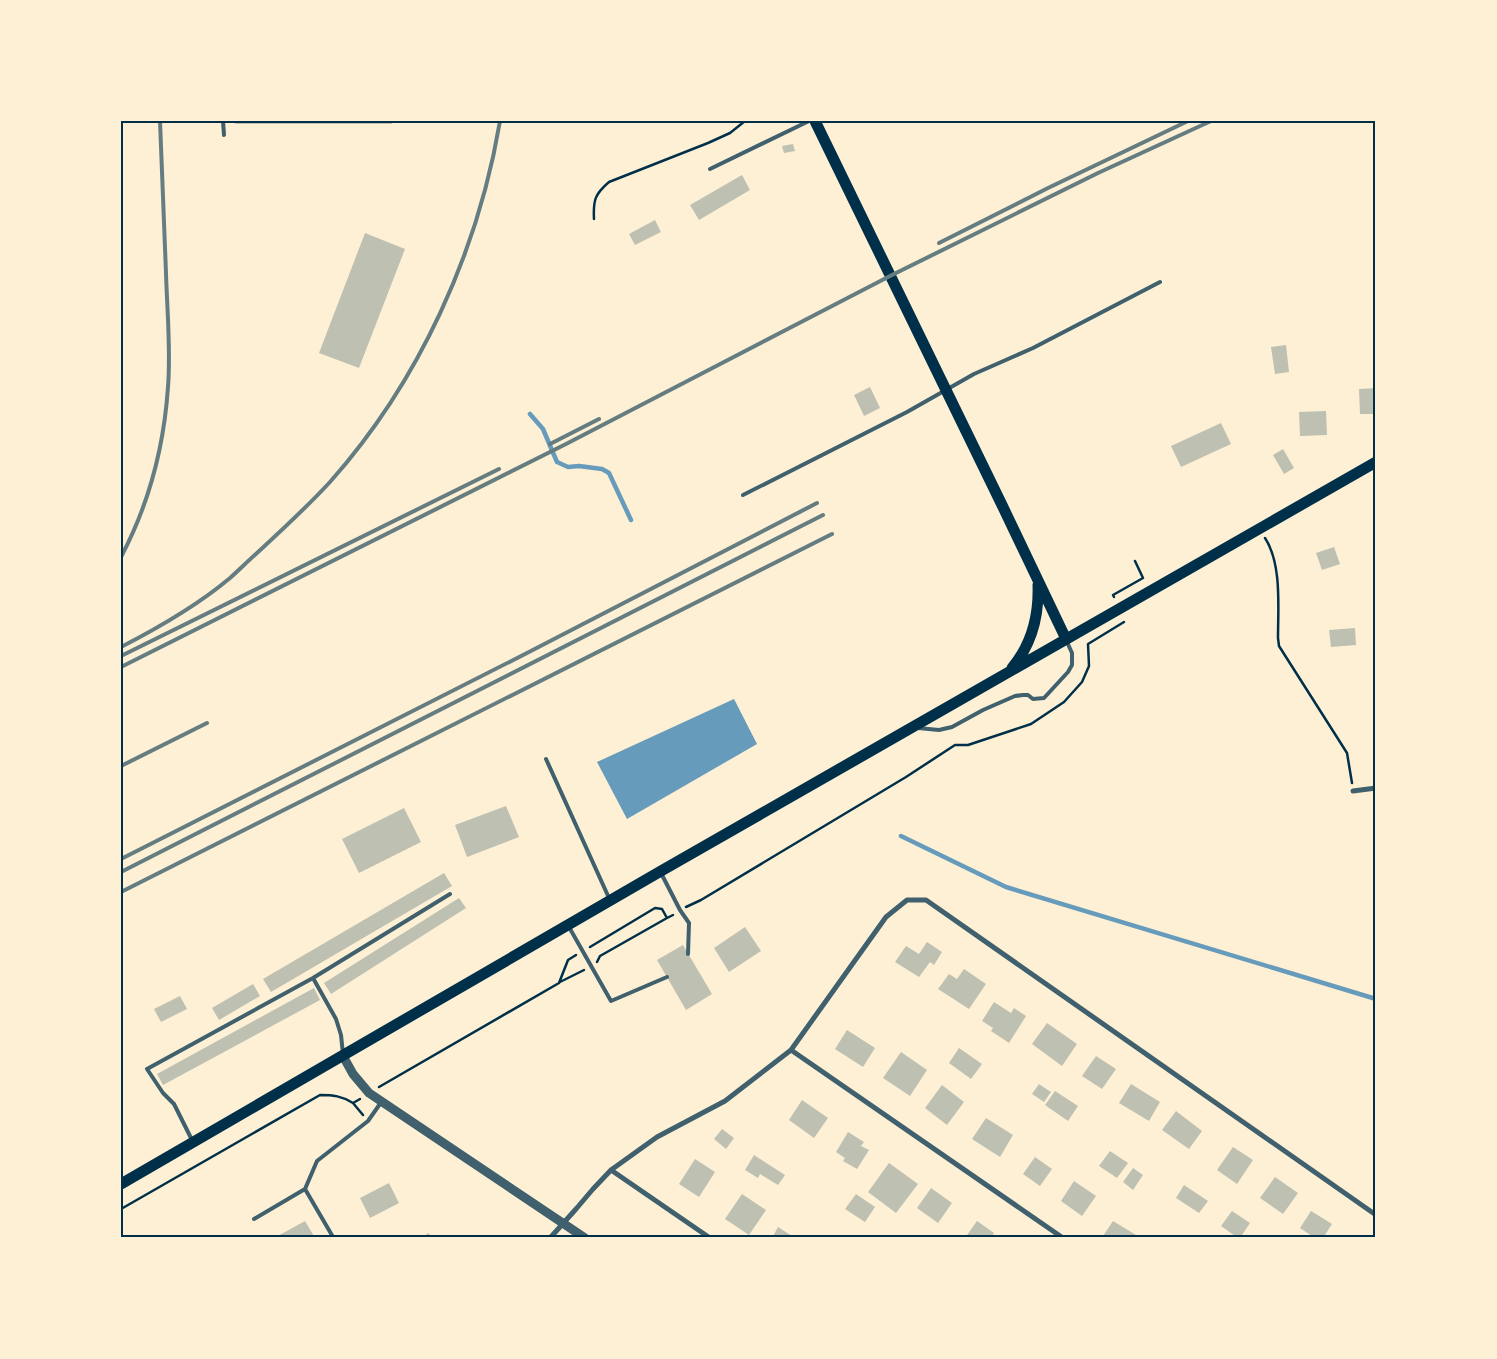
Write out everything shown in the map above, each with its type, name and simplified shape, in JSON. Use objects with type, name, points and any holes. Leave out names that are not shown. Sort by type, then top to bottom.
[{"type":"main road","points":[[814,121],[1066,639]]},
{"type":"main road","points":[[121,1184],[1376,462]]},
{"type":"main road","points":[[1008,673],[1023,653],[1034,625],[1038,580]]},
{"type":"street","points":[[1353,791],[1376,788]]},
{"type":"street","points":[[550,1238],[611,1170],[657,1137],[725,1101],[791,1050],[886,917],[908,900],[926,900],[1376,1215]]},
{"type":"street","points":[[791,1050],[1063,1238]]},
{"type":"street","points":[[343,1056],[360,1084],[382,1102],[585,1238]]},
{"type":"street","points":[[611,1170],[710,1238]]},
{"type":"lane","points":[[223,121],[224,135]]},
{"type":"lane","points":[[710,169],[809,121]]},
{"type":"lane","points":[[743,495],[908,412],[974,374],[1033,348],[1160,282]]},
{"type":"lane","points":[[913,727],[939,730],[952,727],[1015,696],[1028,695],[1038,700],[1044,698],[1072,665],[1072,653],[1066,639]]},
{"type":"lane","points":[[546,759],[610,901]]},
{"type":"lane","points":[[661,872],[680,910],[689,923],[688,954]]},
{"type":"lane","points":[[193,1142],[174,1104],[163,1093],[147,1069],[313,978],[450,894]]},
{"type":"lane","points":[[568,926],[611,1001],[667,977]]},
{"type":"lane","points":[[313,978],[336,1019],[341,1035],[343,1056]]},
{"type":"lane","points":[[254,1219],[306,1189],[317,1161],[368,1121],[382,1102]]},
{"type":"lane","points":[[306,1189],[333,1237]]},
{"type":"path","points":[[594,219],[595,201],[598,192],[609,182],[708,143],[730,133],[745,121]]},
{"type":"path","points":[[1260,530],[1271,547],[1277,581],[1279,646],[1347,753],[1353,791]]},
{"type":"path","points":[[1113,595],[1143,578],[1135,561]]},
{"type":"path","points":[[559,983],[596,963],[600,956],[680,910],[702,900],[956,745],[968,745],[1031,724],[1064,702],[1082,682],[1089,666],[1088,644],[1126,621]]},
{"type":"path","points":[[568,960],[655,908],[662,910],[667,918]]},
{"type":"path","points":[[353,1104],[368,1121]]},
{"type":"water","points":[[734,699],[757,744],[627,819],[597,762]]},
{"type":"building","points":[[235,121],[392,121],[392,124],[235,124]]},
{"type":"building","points":[[793,144],[795,151],[784,153],[782,146]]},
{"type":"building","points":[[742,175],[750,190],[699,220],[690,205]]},
{"type":"building","points":[[655,220],[661,232],[635,245],[629,234]]},
{"type":"building","points":[[365,233],[405,249],[359,368],[319,353]]},
{"type":"building","points":[[1286,345],[1289,372],[1275,374],[1271,347]]},
{"type":"building","points":[[870,387],[880,408],[864,416],[854,395]]},
{"type":"building","points":[[1376,388],[1376,414],[1360,414],[1359,389]]},
{"type":"building","points":[[1326,411],[1327,435],[1300,436],[1299,412]]},
{"type":"building","points":[[1221,423],[1231,444],[1181,467],[1171,446]]},
{"type":"building","points":[[1283,449],[1294,468],[1284,474],[1273,455]]},
{"type":"building","points":[[1334,547],[1340,564],[1322,570],[1316,553]]},
{"type":"building","points":[[1355,628],[1356,645],[1331,647],[1329,630]]},
{"type":"building","points":[[506,806],[519,837],[467,857],[455,825]]},
{"type":"building","points":[[404,808],[421,842],[359,873],[342,839]]},
{"type":"building","points":[[444,873],[452,886],[271,992],[263,979]]},
{"type":"building","points":[[459,898],[466,908],[331,994],[324,983]]},
{"type":"building","points":[[745,927],[761,951],[729,972],[714,948]]},
{"type":"building","points":[[927,942],[942,952],[934,965],[930,962],[919,977],[895,962],[906,946],[919,954]]},
{"type":"building","points":[[683,945],[712,994],[686,1010],[657,960]]},
{"type":"building","points":[[964,969],[986,984],[969,1009],[938,989],[949,974],[957,979]]},
{"type":"building","points":[[253,984],[260,996],[219,1020],[212,1008]]},
{"type":"building","points":[[314,988],[320,1000],[163,1085],[157,1074]]},
{"type":"building","points":[[180,996],[187,1009],[161,1022],[154,1009]]},
{"type":"building","points":[[994,1002],[1011,1013],[1014,1008],[1026,1016],[1009,1043],[991,1031],[993,1028],[982,1021]]},
{"type":"building","points":[[1047,1023],[1077,1044],[1062,1066],[1032,1044]]},
{"type":"building","points":[[847,1030],[875,1048],[863,1067],[835,1049]]},
{"type":"building","points":[[959,1048],[982,1064],[971,1079],[949,1063]]},
{"type":"building","points":[[901,1052],[927,1070],[910,1096],[883,1078]]},
{"type":"building","points":[[1096,1056],[1116,1069],[1102,1089],[1082,1076]]},
{"type":"building","points":[[1039,1084],[1051,1092],[1044,1102],[1032,1094]]},
{"type":"building","points":[[1131,1084],[1160,1102],[1149,1121],[1119,1103]]},
{"type":"building","points":[[942,1085],[964,1102],[947,1125],[925,1108]]},
{"type":"building","points":[[1055,1091],[1078,1106],[1068,1121],[1045,1105]]},
{"type":"building","points":[[802,1100],[828,1118],[814,1138],[789,1120]]},
{"type":"building","points":[[1176,1111],[1202,1131],[1189,1149],[1162,1130]]},
{"type":"building","points":[[986,1118],[1013,1135],[1000,1157],[972,1139]]},
{"type":"building","points":[[722,1129],[734,1138],[726,1149],[714,1139]]},
{"type":"building","points":[[848,1132],[864,1142],[861,1146],[869,1150],[857,1169],[843,1161],[845,1158],[836,1152]]},
{"type":"building","points":[[1233,1147],[1253,1160],[1237,1184],[1217,1170]]},
{"type":"building","points":[[1110,1151],[1128,1163],[1117,1178],[1099,1166]]},
{"type":"building","points":[[754,1155],[785,1175],[778,1185],[760,1174],[758,1178],[745,1170]]},
{"type":"building","points":[[1035,1157],[1052,1169],[1040,1186],[1023,1174]]},
{"type":"building","points":[[695,1159],[715,1172],[699,1197],[679,1184]]},
{"type":"building","points":[[889,1163],[918,1184],[896,1213],[868,1192]]},
{"type":"building","points":[[1133,1168],[1143,1175],[1133,1190],[1123,1182]]},
{"type":"building","points":[[1275,1177],[1298,1193],[1283,1214],[1260,1198]]},
{"type":"building","points":[[1074,1181],[1096,1196],[1082,1216],[1061,1201]]},
{"type":"building","points":[[389,1183],[399,1203],[370,1218],[360,1198]]},
{"type":"building","points":[[1184,1185],[1208,1201],[1199,1213],[1176,1198]]},
{"type":"building","points":[[931,1188],[952,1203],[938,1223],[917,1208]]},
{"type":"building","points":[[742,1194],[766,1210],[749,1235],[725,1219]]},
{"type":"building","points":[[856,1194],[875,1207],[865,1222],[845,1209]]},
{"type":"building","points":[[1232,1211],[1250,1223],[1240,1238],[1221,1226]]},
{"type":"building","points":[[1311,1211],[1332,1224],[1323,1238],[1315,1238],[1300,1228]]},
{"type":"building","points":[[305,1221],[315,1238],[274,1238]]},
{"type":"building","points":[[977,1221],[994,1233],[991,1238],[965,1238]]},
{"type":"building","points":[[1113,1221],[1136,1235],[1134,1238],[1106,1238],[1103,1236]]},
{"type":"building","points":[[778,1227],[795,1238],[772,1238]]},
{"type":"building","points":[[429,1233],[431,1238],[420,1238]]},
{"type":"waterway","points":[[530,414],[543,429],[557,462],[568,467],[579,466],[602,469],[609,473],[631,520]]},
{"type":"waterway","points":[[901,836],[1006,887],[1376,999]]},
{"type":"railway","points":[[121,557],[140,516],[154,474],[163,431],[168,387],[169,344],[160,121]]},
{"type":"railway","points":[[121,647],[177,616],[205,598],[230,578],[330,482],[362,443],[391,402],[417,358],[440,313],[477,219],[500,121]]},
{"type":"railway","points":[[939,243],[1188,121]]},
{"type":"railway","points":[[121,667],[566,444],[890,276],[1098,173],[1211,121]]},
{"type":"railway","points":[[550,444],[599,419]]},
{"type":"railway","points":[[121,656],[499,469]]},
{"type":"railway","points":[[121,859],[817,503]]},
{"type":"railway","points":[[121,872],[823,515]]},
{"type":"railway","points":[[121,892],[832,534]]},
{"type":"railway","points":[[121,766],[207,723]]}]
